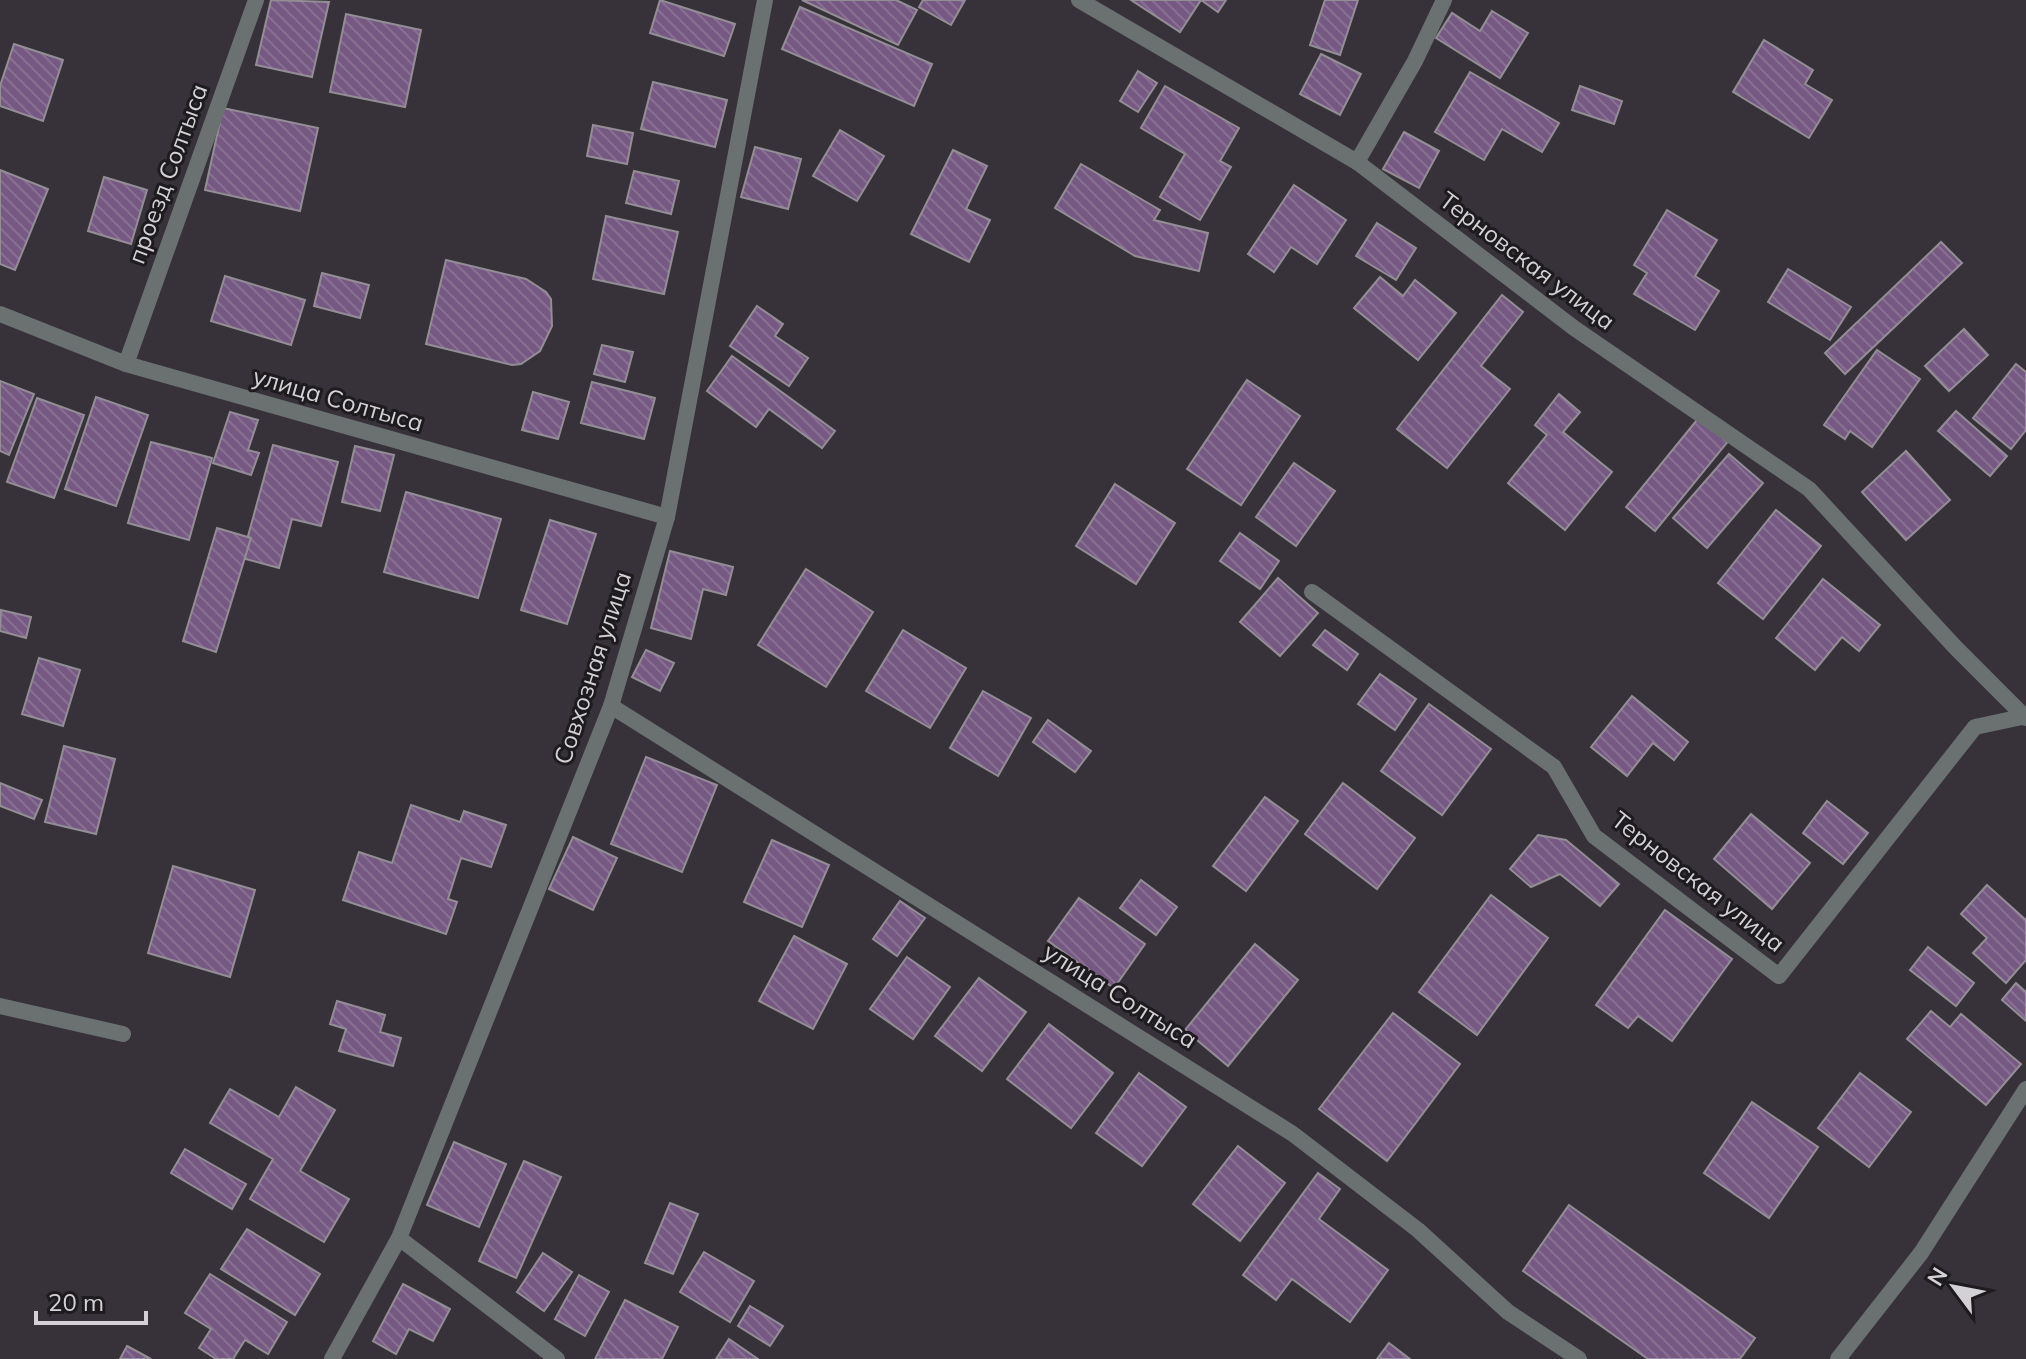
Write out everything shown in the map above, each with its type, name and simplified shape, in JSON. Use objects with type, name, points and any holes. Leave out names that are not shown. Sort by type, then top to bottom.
[{"type":"street","name":"проезд Солтыса","points":[[126,364],[256,0]]},
{"type":"street","name":"Совхозная улица","points":[[332,1359],[399,1238],[611,706],[667,517],[765,0]]},
{"type":"street","name":"Терновская улица","points":[[1079,0],[1357,162],[1574,328],[1809,489],[1955,647],[2025,717]]},
{"type":"street","points":[[1357,162],[1415,61],[1444,0]]},
{"type":"street","name":"улица Солтыса","points":[[0,314],[126,364],[667,517]]},
{"type":"street","name":"Терновская улица","points":[[1312,592],[1554,767],[1594,836],[1779,976],[1975,727],[2025,717]]},
{"type":"street","name":"улица Солтыса","points":[[611,706],[1293,1134],[1418,1230],[1508,1312],[1579,1359]]},
{"type":"street","points":[[0,1006],[123,1034]]},
{"type":"street","points":[[1838,1359],[1921,1253],[2026,1089]]},
{"type":"street","points":[[399,1238],[557,1359]]},
{"type":"building","points":[[271,0],[329,2],[312,77],[256,65]]},
{"type":"building","points":[[660,0],[735,24],[724,56],[650,33]]},
{"type":"building","points":[[802,0],[896,0],[917,10],[898,45]]},
{"type":"building","points":[[923,0],[965,0],[951,25],[919,7]]},
{"type":"building","points":[[1131,0],[1201,0],[1180,32]]},
{"type":"building","points":[[1201,0],[1226,0],[1218,12]]},
{"type":"building","points":[[1325,0],[1358,0],[1340,55],[1310,45]]},
{"type":"building","points":[[800,7],[932,64],[914,106],[782,49]]},
{"type":"building","points":[[1492,11],[1528,33],[1500,78],[1436,38],[1452,13],[1480,31]]},
{"type":"building","points":[[346,14],[421,30],[405,107],[330,92]]},
{"type":"building","points":[[1764,40],[1813,70],[1805,84],[1832,100],[1809,138],[1733,92]]},
{"type":"building","points":[[14,44],[63,60],[43,121],[0,106],[0,86]]},
{"type":"building","points":[[1321,54],[1361,74],[1340,115],[1300,94]]},
{"type":"building","points":[[1138,71],[1157,83],[1138,112],[1120,101]]},
{"type":"building","points":[[1470,72],[1559,123],[1542,152],[1502,129],[1484,160],[1435,132]]},
{"type":"building","points":[[653,82],[727,100],[715,147],[641,129]]},
{"type":"building","points":[[1165,86],[1239,128],[1220,161],[1231,167],[1200,220],[1160,197],[1185,154],[1141,128]]},
{"type":"building","points":[[1580,86],[1622,101],[1614,124],[1572,110]]},
{"type":"building","points":[[223,108],[318,128],[300,211],[205,190]]},
{"type":"building","points":[[593,125],[633,133],[627,164],[587,156]]},
{"type":"building","points":[[840,130],[884,156],[857,201],[813,176]]},
{"type":"building","points":[[1404,132],[1439,151],[1419,188],[1383,169]]},
{"type":"building","points":[[755,147],[801,159],[788,209],[741,197]]},
{"type":"building","points":[[953,150],[987,166],[966,209],[990,220],[969,262],[911,234]]},
{"type":"building","points":[[1081,164],[1160,210],[1154,220],[1208,233],[1199,271],[1135,256],[1055,208]]},
{"type":"building","points":[[0,170],[48,189],[15,270],[0,264]]},
{"type":"building","points":[[634,171],[679,181],[671,214],[626,203]]},
{"type":"building","points":[[104,177],[147,190],[131,244],[88,231]]},
{"type":"building","points":[[1294,185],[1346,220],[1317,264],[1291,247],[1274,272],[1248,254]]},
{"type":"building","points":[[1667,210],[1717,240],[1695,276],[1719,291],[1695,330],[1634,294],[1647,273],[1634,265]]},
{"type":"building","points":[[606,216],[678,232],[664,294],[593,279]]},
{"type":"building","points":[[1377,223],[1416,248],[1396,280],[1356,256]]},
{"type":"building","points":[[1941,242],[1962,263],[1845,374],[1825,353]]},
{"type":"building","points":[[446,260],[526,279],[546,292],[551,299],[552,326],[540,351],[521,364],[512,365],[426,344]]},
{"type":"building","points":[[1788,269],[1851,307],[1830,340],[1768,302]]},
{"type":"building","points":[[322,273],[369,285],[360,318],[314,306]]},
{"type":"building","points":[[225,276],[305,300],[291,345],[211,321]]},
{"type":"building","points":[[1380,277],[1403,296],[1415,280],[1456,313],[1418,360],[1354,308]]},
{"type":"building","points":[[1502,295],[1523,312],[1481,366],[1510,389],[1447,468],[1397,429]]},
{"type":"building","points":[[757,306],[783,324],[775,336],[808,358],[789,386],[730,346]]},
{"type":"building","points":[[1964,329],[1988,355],[1949,391],[1925,366]]},
{"type":"building","points":[[602,345],[633,352],[625,382],[594,374]]},
{"type":"building","points":[[1877,350],[1920,379],[1872,447],[1850,431],[1845,439],[1824,425]]},
{"type":"building","points":[[732,356],[835,431],[822,448],[769,409],[756,427],[707,391]]},
{"type":"building","points":[[2016,364],[2026,372],[2026,430],[2011,449],[1973,418]]},
{"type":"building","points":[[1247,380],[1300,416],[1241,505],[1187,469]]},
{"type":"building","points":[[0,381],[34,394],[9,455],[0,451]]},
{"type":"building","points":[[592,382],[655,398],[644,439],[581,423]]},
{"type":"building","points":[[533,392],[569,402],[558,439],[522,430]]},
{"type":"building","points":[[1559,394],[1580,412],[1563,432],[1612,472],[1565,530],[1508,483],[1547,435],[1535,425]]},
{"type":"building","points":[[96,397],[148,415],[116,506],[65,489]]},
{"type":"building","points":[[37,398],[84,415],[54,498],[7,482]]},
{"type":"building","points":[[1956,411],[2007,456],[1990,476],[1938,431]]},
{"type":"building","points":[[230,412],[258,420],[248,450],[259,453],[251,475],[213,463]]},
{"type":"building","points":[[1701,415],[1730,439],[1655,531],[1626,507]]},
{"type":"building","points":[[151,442],[212,458],[189,540],[128,523]]},
{"type":"building","points":[[273,445],[338,462],[321,526],[292,519],[279,568],[242,558]]},
{"type":"building","points":[[355,446],[394,455],[380,511],[342,502]]},
{"type":"building","points":[[1906,451],[1950,500],[1906,540],[1862,492]]},
{"type":"building","points":[[1729,454],[1763,483],[1707,548],[1673,518]]},
{"type":"building","points":[[1294,463],[1335,491],[1296,546],[1256,517]]},
{"type":"building","points":[[1115,484],[1175,523],[1136,584],[1076,546]]},
{"type":"building","points":[[406,492],[501,519],[478,598],[384,572]]},
{"type":"building","points":[[1776,510],[1821,546],[1763,619],[1718,583]]},
{"type":"building","points":[[550,520],[596,534],[567,624],[521,610]]},
{"type":"building","points":[[217,528],[251,538],[216,652],[183,641]]},
{"type":"building","points":[[1240,533],[1279,561],[1260,589],[1220,561]]},
{"type":"building","points":[[670,551],[733,567],[726,595],[703,589],[691,639],[651,628]]},
{"type":"building","points":[[806,569],[873,612],[826,687],[758,645]]},
{"type":"building","points":[[1278,578],[1318,613],[1280,656],[1240,622]]},
{"type":"building","points":[[1823,579],[1880,625],[1859,651],[1842,637],[1815,670],[1776,638]]},
{"type":"building","points":[[1,610],[31,617],[26,638],[0,631]]},
{"type":"building","points":[[903,630],[966,668],[930,728],[866,691]]},
{"type":"building","points":[[1325,630],[1358,654],[1347,670],[1313,645]]},
{"type":"building","points":[[646,650],[674,663],[660,691],[632,677]]},
{"type":"building","points":[[39,658],[80,670],[63,726],[22,714]]},
{"type":"building","points":[[1380,674],[1416,699],[1395,730],[1358,704]]},
{"type":"building","points":[[983,691],[1031,718],[998,776],[950,748]]},
{"type":"building","points":[[1632,696],[1688,742],[1674,760],[1653,743],[1627,776],[1591,747]]},
{"type":"building","points":[[1429,704],[1491,749],[1442,815],[1381,771]]},
{"type":"building","points":[[1048,720],[1091,751],[1075,772],[1033,742]]},
{"type":"building","points":[[64,746],[115,759],[96,834],[45,822]]},
{"type":"building","points":[[646,757],[717,785],[682,872],[611,844]]},
{"type":"building","points":[[0,783],[42,800],[34,819],[0,806]]},
{"type":"building","points":[[1343,783],[1415,838],[1377,889],[1305,834]]},
{"type":"building","points":[[1265,797],[1298,821],[1246,891],[1213,866]]},
{"type":"building","points":[[1827,801],[1868,833],[1843,864],[1803,833]]},
{"type":"building","points":[[411,805],[460,822],[464,811],[506,825],[491,867],[461,858],[448,899],[457,902],[446,934],[343,900],[359,852],[392,863]]},
{"type":"building","points":[[1751,814],[1810,863],[1772,909],[1714,859]]},
{"type":"building","points":[[1538,835],[1566,840],[1619,884],[1600,906],[1560,874],[1531,887],[1510,869]]},
{"type":"building","points":[[573,837],[617,858],[593,910],[549,889]]},
{"type":"building","points":[[772,840],[829,865],[802,927],[744,902]]},
{"type":"building","points":[[173,866],[255,890],[230,977],[148,953]]},
{"type":"building","points":[[1141,880],[1177,907],[1156,935],[1120,908]]},
{"type":"building","points":[[1987,885],[2026,920],[2026,960],[2006,983],[1973,953],[1987,938],[1961,914]]},
{"type":"building","points":[[1491,895],[1548,938],[1477,1035],[1419,992]]},
{"type":"building","points":[[1079,898],[1145,944],[1114,988],[1048,941]]},
{"type":"building","points":[[900,901],[925,918],[897,956],[873,939]]},
{"type":"building","points":[[1665,910],[1732,959],[1672,1041],[1638,1016],[1628,1028],[1596,1005]]},
{"type":"building","points":[[794,936],[847,964],[813,1029],[759,1001]]},
{"type":"building","points":[[1255,944],[1298,980],[1228,1066],[1185,1030]]},
{"type":"building","points":[[1928,947],[1974,983],[1956,1006],[1910,970]]},
{"type":"building","points":[[907,957],[950,987],[913,1039],[870,1009]]},
{"type":"building","points":[[979,978],[1026,1012],[982,1071],[935,1036]]},
{"type":"building","points":[[2016,983],[2026,992],[2026,1021],[2002,1000]]},
{"type":"building","points":[[337,1001],[385,1015],[380,1032],[401,1038],[393,1066],[339,1051],[346,1029],[330,1024]]},
{"type":"building","points":[[1931,1011],[1950,1027],[1961,1014],[2021,1064],[1986,1105],[1907,1039]]},
{"type":"building","points":[[1393,1013],[1460,1064],[1387,1161],[1319,1109]]},
{"type":"building","points":[[1049,1024],[1113,1073],[1071,1128],[1007,1079]]},
{"type":"building","points":[[1139,1073],[1186,1107],[1142,1166],[1096,1133]]},
{"type":"building","points":[[1860,1073],[1911,1112],[1869,1167],[1818,1128]]},
{"type":"building","points":[[296,1087],[335,1110],[300,1171],[349,1199],[324,1242],[250,1199],[273,1159],[210,1123],[230,1089],[279,1117]]},
{"type":"building","points":[[1752,1102],[1818,1147],[1769,1218],[1704,1173]]},
{"type":"building","points":[[454,1142],[506,1164],[479,1227],[427,1205]]},
{"type":"building","points":[[1238,1146],[1285,1183],[1240,1241],[1193,1204]]},
{"type":"building","points":[[185,1149],[246,1184],[232,1209],[171,1173]]},
{"type":"building","points":[[524,1161],[561,1177],[516,1278],[479,1261]]},
{"type":"building","points":[[1318,1173],[1340,1189],[1319,1219],[1388,1270],[1350,1322],[1292,1279],[1276,1300],[1243,1275]]},
{"type":"building","points":[[670,1203],[698,1214],[673,1274],[645,1263]]},
{"type":"building","points":[[1569,1205],[1755,1338],[1740,1359],[1648,1359],[1523,1271]]},
{"type":"building","points":[[247,1229],[320,1274],[295,1315],[221,1269]]},
{"type":"building","points":[[704,1252],[754,1281],[730,1322],[680,1292]]},
{"type":"building","points":[[543,1253],[572,1272],[544,1311],[517,1292]]},
{"type":"building","points":[[210,1274],[287,1322],[268,1354],[245,1340],[233,1359],[216,1359],[199,1348],[211,1329],[185,1313]]},
{"type":"building","points":[[579,1275],[609,1292],[585,1336],[555,1319]]},
{"type":"building","points":[[403,1284],[450,1309],[433,1341],[409,1329],[396,1354],[373,1341]]},
{"type":"building","points":[[625,1300],[678,1327],[662,1359],[595,1359]]},
{"type":"building","points":[[750,1306],[783,1326],[770,1346],[738,1326]]},
{"type":"building","points":[[729,1339],[758,1359],[716,1359]]},
{"type":"building","points":[[1389,1343],[1410,1359],[1377,1359]]},
{"type":"building","points":[[127,1346],[151,1359],[120,1359]]}]
